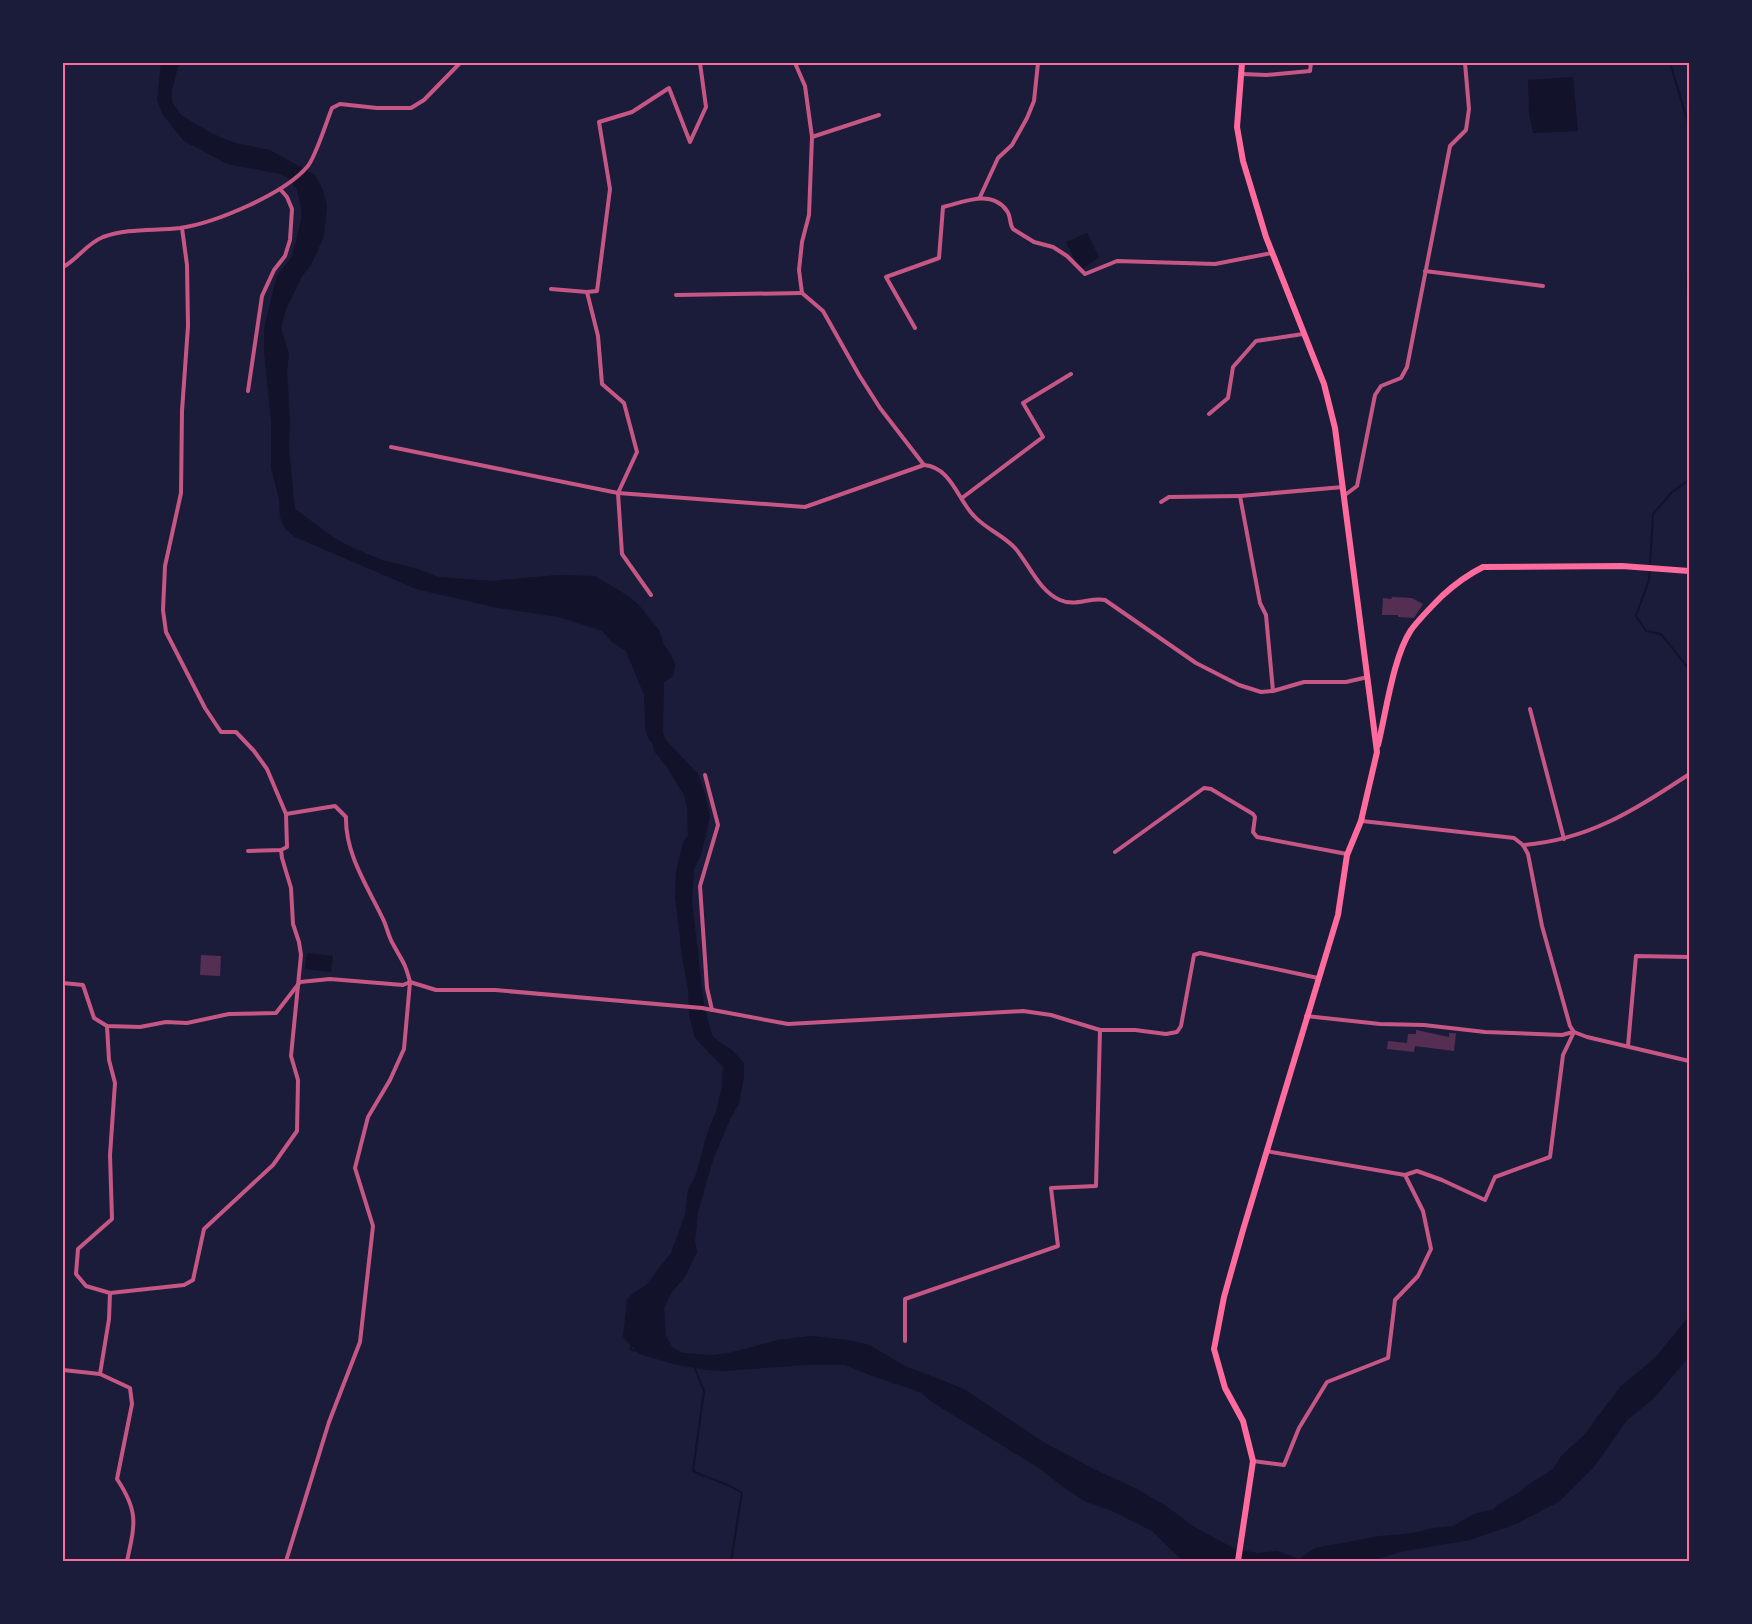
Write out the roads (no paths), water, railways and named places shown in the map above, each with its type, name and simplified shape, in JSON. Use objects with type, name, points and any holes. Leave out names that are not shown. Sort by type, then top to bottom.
[{"type":"main road","points":[[1242,63],[1238,127],[1243,161],[1266,237],[1324,384],[1335,428],[1377,752]]},
{"type":"main road","points":[[1238,1561],[1245,1527],[1253,1461],[1243,1420],[1225,1388],[1214,1349],[1224,1297],[1338,915],[1347,855],[1361,821],[1396,669],[1410,632],[1428,610],[1462,578],[1483,567],[1622,566],[1689,572]]},
{"type":"street","points":[[63,267],[90,244],[105,237],[139,230],[182,228],[214,219],[268,196],[309,166],[332,108],[340,104],[377,108],[411,108],[424,100],[459,63]]},
{"type":"street","points":[[551,288],[597,291],[610,189],[599,122],[632,112],[669,88],[690,142],[706,107],[700,63]]},
{"type":"street","points":[[795,63],[805,86],[812,137],[809,215],[802,242],[799,270],[802,293]]},
{"type":"street","points":[[980,197],[998,158],[1012,145],[1027,118],[1034,101],[1038,63]]},
{"type":"street","points":[[1241,74],[1290,74],[1310,70],[1311,63]]},
{"type":"street","points":[[1345,495],[1357,486],[1374,395],[1382,386],[1401,378],[1407,367],[1450,146],[1466,130],[1469,109],[1465,63]]},
{"type":"street","points":[[812,137],[879,115]]},
{"type":"street","points":[[248,392],[258,309],[274,270],[285,256],[291,240],[292,209],[287,197],[280,189]]},
{"type":"street","points":[[915,328],[886,277],[939,258],[944,207],[980,197],[999,203],[1009,214],[1013,229],[1034,242],[1053,247],[1067,256],[1085,274],[1117,261],[1215,264],[1272,253]]},
{"type":"street","points":[[182,228],[187,265],[188,326],[182,411],[182,493],[165,566],[163,591],[166,632],[205,708],[221,732],[236,732],[254,751],[267,769],[286,814],[287,847],[281,850],[248,851]]},
{"type":"street","points":[[1425,272],[1544,286]]},
{"type":"street","points":[[587,292],[598,336],[602,384],[624,403],[637,452],[618,493],[622,554],[651,595]]},
{"type":"street","points":[[676,295],[802,293],[823,311],[880,408],[924,465]]},
{"type":"street","points":[[1209,414],[1228,398],[1233,367],[1256,341],[1304,334]]},
{"type":"street","points":[[962,498],[1043,437],[1023,403],[1071,374]]},
{"type":"street","points":[[391,447],[618,493],[805,507],[924,465],[931,466],[947,476],[974,516],[1016,549],[1048,593],[1059,600],[1069,603],[1096,598],[1105,600],[1196,663],[1239,685],[1261,692],[1304,682],[1346,682],[1369,677]]},
{"type":"street","points":[[1161,502],[1169,497],[1240,496],[1344,487]]},
{"type":"street","points":[[1240,496],[1260,603],[1266,615],[1272,691]]},
{"type":"street","points":[[1530,709],[1564,839]]},
{"type":"street","points":[[705,775],[718,825],[700,886],[707,988],[712,1010]]},
{"type":"street","points":[[1523,845],[1564,839],[1595,829],[1629,813],[1688,775]]},
{"type":"street","points":[[1115,852],[1204,788],[1211,789],[1253,814],[1255,817],[1253,832],[1257,837],[1347,855]]},
{"type":"street","points":[[286,814],[335,806],[346,817],[345,832],[361,877],[384,921],[392,942],[405,961],[410,982],[404,1049],[390,1080],[368,1117],[355,1168],[373,1226],[360,1342],[329,1422],[286,1561]]},
{"type":"street","points":[[1361,821],[1514,838],[1523,845],[1528,854],[1542,926],[1560,996],[1574,1032]]},
{"type":"street","points":[[107,1026],[109,1060],[115,1083],[110,1155],[112,1219],[78,1249],[76,1274],[87,1286],[111,1293],[184,1285],[194,1280],[204,1229],[273,1165],[297,1131],[298,1080],[291,1056],[300,982],[300,949],[293,924],[291,888],[281,850]]},
{"type":"street","points":[[63,984],[83,984],[94,1018],[107,1026],[140,1027],[166,1022],[187,1023],[229,1014],[276,1012],[300,982],[330,979],[403,985],[410,982],[436,990],[495,990],[698,1007],[788,1024],[1023,1011],[1051,1016],[1100,1030],[1135,1030],[1166,1034],[1177,1032],[1181,1026],[1194,955],[1200,953],[1318,978]]},
{"type":"street","points":[[1628,1046],[1636,956],[1689,957]]},
{"type":"street","points":[[1306,1016],[1485,1032],[1562,1035],[1574,1032],[1689,1061]]},
{"type":"street","points":[[905,1341],[905,1299],[1058,1246],[1051,1188],[1096,1186],[1100,1030]]},
{"type":"street","points":[[1266,1151],[1406,1175],[1418,1171],[1485,1200],[1495,1177],[1550,1157],[1563,1055],[1574,1032]]},
{"type":"street","points":[[1253,1461],[1284,1465],[1299,1428],[1327,1382],[1388,1359],[1395,1300],[1418,1276],[1431,1249],[1424,1211],[1406,1175]]},
{"type":"street","points":[[100,1374],[111,1293]]},
{"type":"street","points":[[63,1370],[100,1374],[130,1388],[132,1404],[117,1479],[128,1496],[135,1524],[127,1561]]},
{"type":"waterway","points":[[1670,63],[1689,126]]},
{"type":"waterway","points":[[1689,254],[1687,287],[1689,306]]},
{"type":"waterway","points":[[1689,480],[1672,492],[1653,514],[1649,580],[1636,616],[1646,631],[1661,634],[1689,669]]},
{"type":"waterway","points":[[631,1344],[631,1350],[637,1351]]},
{"type":"waterway","points":[[694,1366],[704,1391],[693,1471],[731,1486],[742,1493],[731,1561]]}]
